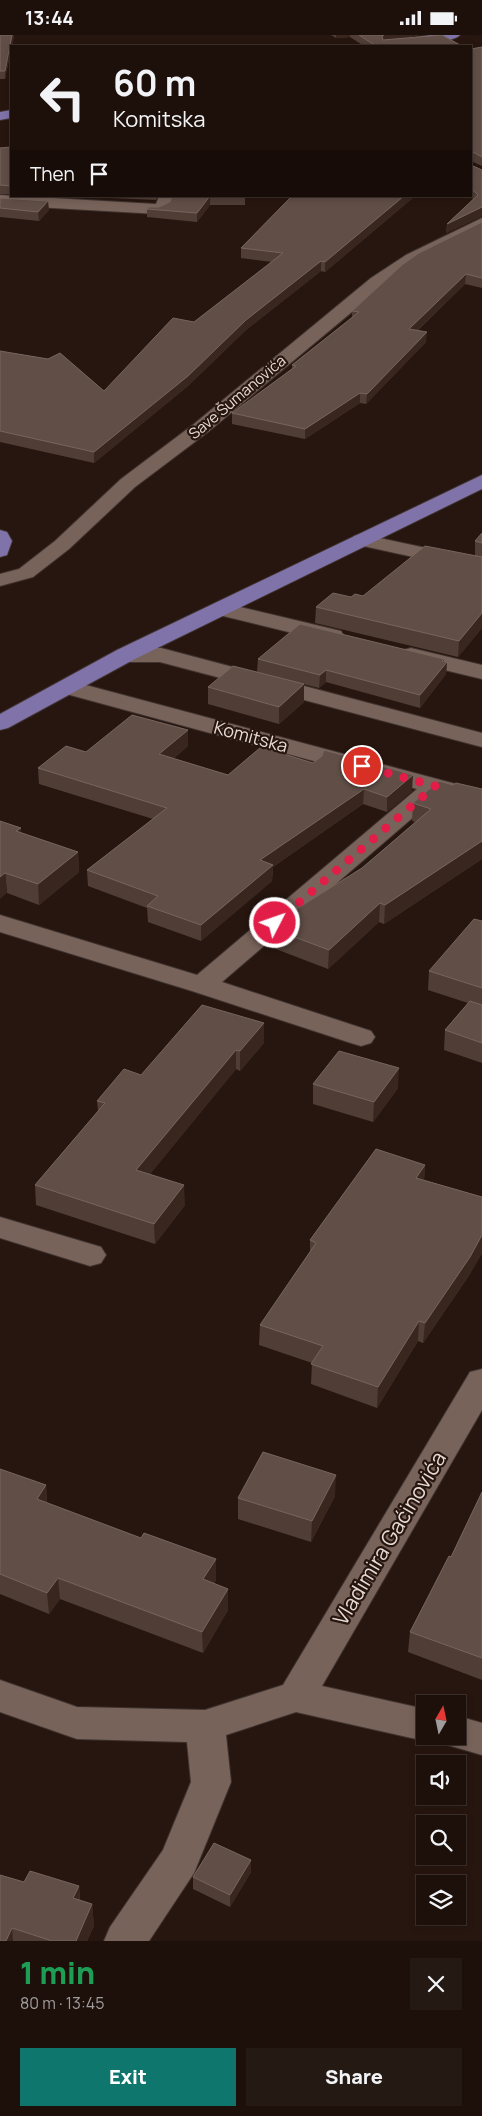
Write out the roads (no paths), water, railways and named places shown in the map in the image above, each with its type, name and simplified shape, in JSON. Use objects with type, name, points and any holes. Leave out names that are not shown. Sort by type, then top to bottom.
[{"type":"main road","points":[[395,45],[454,35]]},
{"type":"main road","points":[[0,723],[125,655],[482,481]]},
{"type":"main road","points":[[0,536],[2,541],[0,551]]},
{"type":"main road","points":[[0,706],[71,673],[125,655]]},
{"type":"street","points":[[0,200],[158,209],[164,207],[168,197]]},
{"type":"street","name":"Save Šumanovića","points":[[0,580],[26,573],[62,545],[128,483],[201,428],[377,282],[412,258],[482,223]]},
{"type":"street","points":[[361,540],[482,566]]},
{"type":"street","points":[[222,609],[357,641]]},
{"type":"street","points":[[396,651],[482,672]]},
{"type":"street","points":[[125,655],[161,655],[482,740]]},
{"type":"street","name":"Komitska","points":[[67,687],[482,799]]},
{"type":"street","points":[[202,985],[435,786]]},
{"type":"street","points":[[0,923],[202,985],[361,1037]]},
{"type":"street","points":[[0,1227],[90,1255]]},
{"type":"street","name":"Vladimira Gaćinovića","points":[[296,1696],[482,1381]]},
{"type":"street","points":[[0,1696],[77,1723],[205,1726],[296,1696],[416,1723]]},
{"type":"street","points":[[125,1941],[179,1860],[211,1782],[205,1726]]},
{"type":"street","points":[[466,1734],[482,1739]]}]
